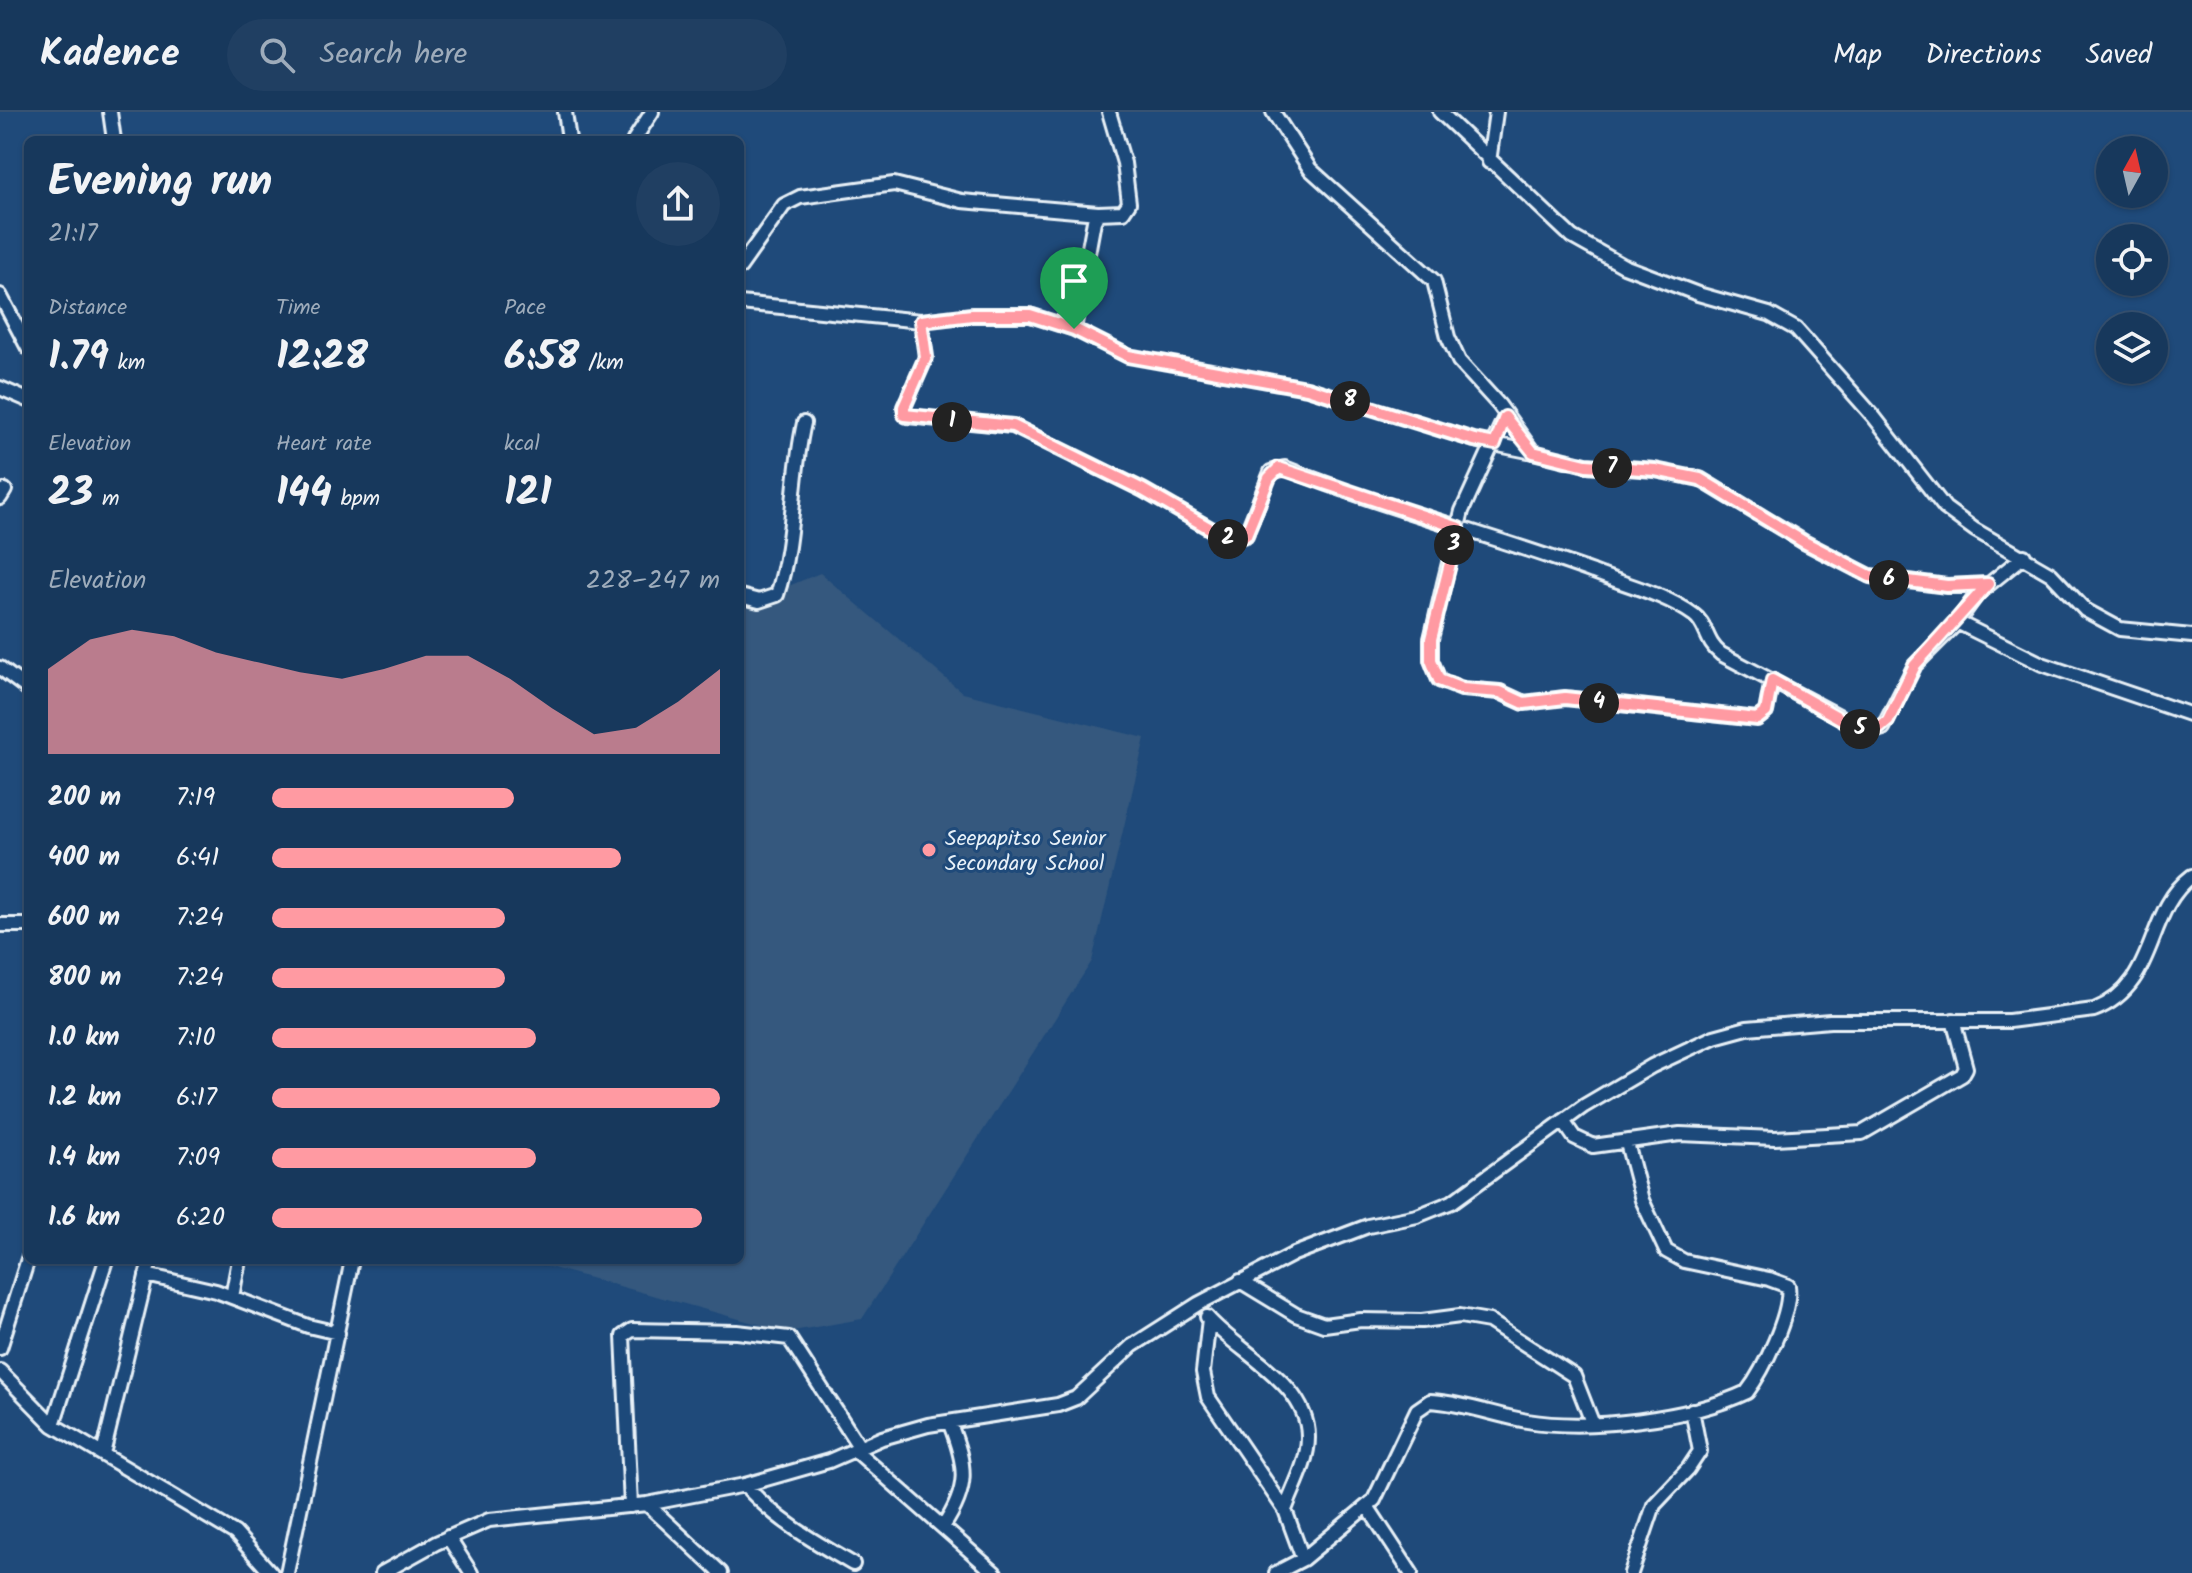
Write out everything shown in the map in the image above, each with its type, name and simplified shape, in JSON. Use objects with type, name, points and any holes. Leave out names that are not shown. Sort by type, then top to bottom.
[{"type":"street","points":[[110,112],[113,136]]},
{"type":"street","points":[[565,112],[568,136]]},
{"type":"street","points":[[637,136],[652,112]]},
{"type":"street","points":[[744,261],[784,205],[800,197],[894,184],[962,201],[1098,213],[1126,210],[1130,198],[1109,112]]},
{"type":"street","points":[[1273,112],[1310,169],[1434,281],[1453,350],[1533,452]]},
{"type":"street","points":[[1440,112],[1489,162],[1572,237],[1676,287],[1786,321],[1834,370],[1945,508],[1975,530],[2051,574],[2085,610],[2101,620],[2135,632],[2192,636]]},
{"type":"street","points":[[1489,162],[1496,112]]},
{"type":"street","points":[[1074,329],[1098,213]]},
{"type":"street","points":[[0,295],[24,340]]},
{"type":"street","points":[[744,303],[921,321],[972,315],[1030,315],[1074,329],[1128,356],[1307,388],[1495,444],[1586,465],[1655,470],[1700,479],[1804,542],[1870,576],[1915,583],[1988,584]]},
{"type":"street","points":[[921,321],[926,357],[904,407],[907,416],[1013,426],[1143,490],[1230,540],[1246,535],[1269,478],[1279,468],[1544,553],[1682,608],[1698,618],[1710,646],[1859,729],[1875,732],[1888,721],[1915,665],[1957,622],[1966,605],[2024,556]]},
{"type":"street","points":[[0,388],[24,398]]},
{"type":"street","points":[[1505,417],[1468,496],[1431,639],[1431,660],[1439,680],[1452,686],[1500,692],[1524,703],[1565,698],[1757,719],[1766,712],[1772,680]]},
{"type":"street","points":[[744,597],[759,601],[777,595],[798,482],[798,446],[804,423]]},
{"type":"street","points":[[1957,622],[2042,664],[2192,715]]},
{"type":"street","points":[[0,668],[24,686]]},
{"type":"street","points":[[382,1573],[448,1537],[489,1520],[647,1504],[745,1485],[901,1432],[1058,1405],[1076,1398],[1132,1346],[1198,1304],[1294,1254],[1368,1226],[1417,1216],[1452,1202],[1563,1121],[1652,1066],[1731,1031],[1830,1021],[2044,1018],[2106,1005],[2137,976],[2169,900],[2192,876]]},
{"type":"street","points":[[0,925],[24,925]]},
{"type":"street","points":[[1563,1121],[1581,1142],[1593,1146],[1680,1134],[1775,1138],[1839,1136],[1875,1128],[1925,1094],[1962,1075],[1966,1068],[1953,1020]]},
{"type":"street","points":[[1276,1573],[1303,1559],[1367,1506],[1379,1492],[1394,1452],[1417,1410],[1430,1401],[1483,1408],[1526,1421],[1592,1422],[1692,1410],[1747,1392],[1766,1360],[1788,1300],[1788,1286],[1684,1261],[1666,1251],[1642,1200],[1627,1143]]},
{"type":"street","points":[[0,1348],[26,1264]]},
{"type":"street","points":[[53,1425],[105,1264]]},
{"type":"street","points":[[103,1454],[149,1264]]},
{"type":"street","points":[[232,1297],[238,1264]]},
{"type":"street","points":[[287,1573],[351,1264]]},
{"type":"street","points":[[146,1275],[232,1297],[338,1333]]},
{"type":"street","points":[[1240,1281],[1296,1315],[1324,1325],[1361,1320],[1422,1321],[1460,1316],[1489,1321],[1574,1376],[1592,1422]]},
{"type":"street","points":[[1198,1304],[1209,1319],[1282,1383],[1306,1420],[1308,1439],[1304,1458],[1285,1510]]},
{"type":"street","points":[[1209,1319],[1203,1372],[1208,1397],[1285,1510],[1303,1559]]},
{"type":"street","points":[[631,1506],[623,1336],[632,1330],[737,1332],[789,1338],[857,1449],[995,1573]]},
{"type":"street","points":[[0,1371],[53,1425],[235,1533],[271,1573]]},
{"type":"street","points":[[1631,1573],[1654,1505],[1688,1469],[1700,1451],[1692,1410]]},
{"type":"street","points":[[943,1527],[958,1505],[964,1474],[961,1451],[950,1424]]},
{"type":"street","points":[[745,1485],[762,1504],[796,1531],[853,1564]]},
{"type":"street","points":[[647,1504],[721,1573]]},
{"type":"street","points":[[1367,1506],[1411,1573]]},
{"type":"street","points":[[448,1537],[471,1573]]},
{"type":"shaded area","name":"Seepapitso Senior Secondary School","points":[[820,573],[963,693],[1145,738],[1092,961],[862,1319],[787,1332],[539,1264],[744,1264],[744,604]]},
{"type":"place","name":"Seepapitso Senior Secondary School","points":[[929,850]]},
{"type":"route","points":[[972,315],[1030,315],[1074,329],[1128,356],[1185,369],[1307,388],[1474,440],[1495,444],[1505,417],[1533,452],[1586,465],[1655,470],[1700,479],[1804,542],[1870,576],[1947,586],[1988,584],[1966,605],[1955,625],[1915,665],[1888,721],[1875,732],[1859,729],[1772,680],[1766,712],[1757,719],[1565,698],[1524,703],[1500,692],[1462,689],[1439,680],[1431,660],[1431,639],[1459,528],[1279,468],[1271,472],[1246,535],[1240,540],[1230,540],[1143,490],[1013,426],[904,415],[904,407],[926,357],[921,321],[972,315]]}]
